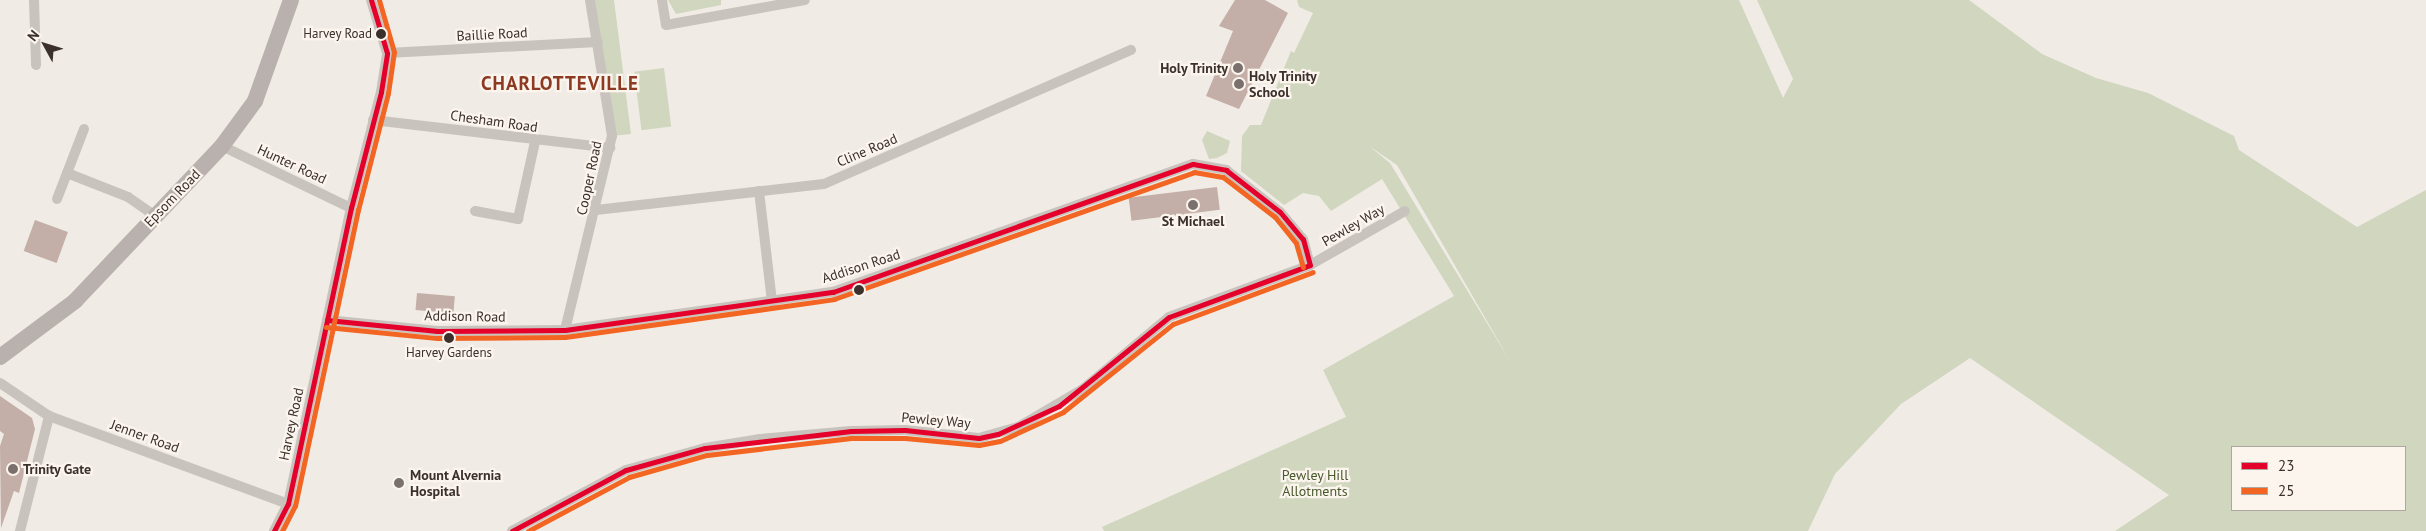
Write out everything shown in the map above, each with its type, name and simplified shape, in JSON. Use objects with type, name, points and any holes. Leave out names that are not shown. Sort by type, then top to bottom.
[{"type":"main road","name":"Epsom Road","points":[[0,357],[75,301],[222,146],[255,101],[291,0]]},
{"type":"street","points":[[34,0],[36,65]]},
{"type":"street","name":"Harvey Road","points":[[274,531],[288,504],[351,208],[373,120],[387,53],[371,0]]},
{"type":"street","name":"Cooper Road","points":[[565,330],[596,210],[612,136],[590,0]]},
{"type":"street","points":[[662,0],[666,25],[805,0]]},
{"type":"street","name":"Baillie Road","points":[[387,53],[598,42]]},
{"type":"street","name":"Cline Road","points":[[596,210],[824,184],[1131,50]]},
{"type":"street","name":"Chesham Road","points":[[373,120],[535,142],[610,148]]},
{"type":"street","points":[[57,199],[84,129]]},
{"type":"street","points":[[475,211],[518,220],[535,142]]},
{"type":"street","name":"Hunter Road","points":[[222,146],[351,208]]},
{"type":"street","name":"Addison Road","points":[[327,320],[436,331],[565,330],[833,292],[1193,164],[1226,170],[1266,200],[1296,228],[1310,265]]},
{"type":"street","points":[[67,173],[128,198],[155,216]]},
{"type":"street","points":[[759,190],[772,302]]},
{"type":"street","name":"Pewley Way","points":[[512,531],[626,470],[705,448],[760,439],[851,432],[921,431],[978,438],[998,434],[1059,406],[1170,317],[1310,265],[1405,211]]},
{"type":"street","name":"Jenner Road","points":[[0,383],[49,416],[288,504]]},
{"type":"street","points":[[20,531],[49,416]]},
{"type":"green space","points":[[590,0],[614,0],[631,134],[612,136]]},
{"type":"green space","points":[[668,0],[721,0],[721,5],[676,14]]},
{"type":"green space","name":"Pewley Hill Allotments","points":[[1297,0],[1739,0],[1783,98],[1793,79],[1757,0],[1969,0],[2042,54],[2096,78],[2148,93],[2234,136],[2239,150],[2357,227],[2426,190],[2426,531],[2115,531],[2169,495],[1970,358],[1901,404],[1835,474],[1808,531],[1104,531],[1102,527],[1346,417],[1323,370],[1454,296],[1382,179],[1331,211],[1319,196],[1303,193],[1284,205],[1241,171],[1242,136],[1250,125],[1261,125],[1291,51],[1294,53],[1313,13],[1299,7]],"holes":[[[1369,146],[1397,165],[1510,361],[1390,163]]]},
{"type":"green space","points":[[664,68],[671,127],[641,130],[634,72]]},
{"type":"green space","points":[[1207,131],[1230,141],[1227,153],[1217,158],[1209,159],[1202,140]]},
{"type":"building","name":"Holy Trinity","points":[[1235,0],[1265,0],[1288,13],[1239,109],[1206,96],[1233,31],[1219,26]]},
{"type":"building","points":[[1217,187],[1220,210],[1131,221],[1129,198]]},
{"type":"building","points":[[35,220],[68,232],[57,263],[24,251]]},
{"type":"building","points":[[417,293],[455,296],[453,313],[416,310]]},
{"type":"building","name":"Trinity Gate","points":[[0,396],[32,418],[35,429],[19,493],[14,491],[1,528],[0,446],[4,434],[0,431]]},
{"type":"transit line","name":"23","points":[[274,531],[288,504],[351,208],[381,92],[387,53],[371,0]]},
{"type":"transit line","name":"25","points":[[282,531],[295,506],[358,210],[388,93],[394,52],[379,0]]},
{"type":"transit line","name":"23","points":[[327,320],[437,331],[565,330],[833,292],[1193,164],[1226,170],[1280,212],[1303,239],[1310,265]]},
{"type":"transit line","name":"25","points":[[326,327],[437,338],[565,337],[834,299],[1194,172],[1223,177],[1275,217],[1296,243],[1303,267]]},
{"type":"transit line","name":"23","points":[[512,531],[626,470],[705,448],[851,431],[905,430],[979,438],[998,434],[1059,406],[1169,317],[1310,265]]},
{"type":"transit line","name":"25","points":[[528,531],[629,477],[707,455],[851,438],[905,438],[979,445],[1000,441],[1063,412],[1173,324],[1313,272]]},
{"type":"place","name":"Harvey Road","points":[[381,34]]},
{"type":"place","name":"Holy Trinity","points":[[1238,68]]},
{"type":"place","name":"Holy Trinity School","points":[[1239,84]]},
{"type":"place","name":"St Michael","points":[[1193,205]]},
{"type":"place","name":"Harvey Gardens","points":[[449,338]]},
{"type":"place","name":"Trinity Gate","points":[[13,469]]},
{"type":"place","name":"Mount Alvernia Hospital","points":[[399,483]]},
{"type":"district","name":"CHARLOTTEVILLE","points":[[560,84]]}]
